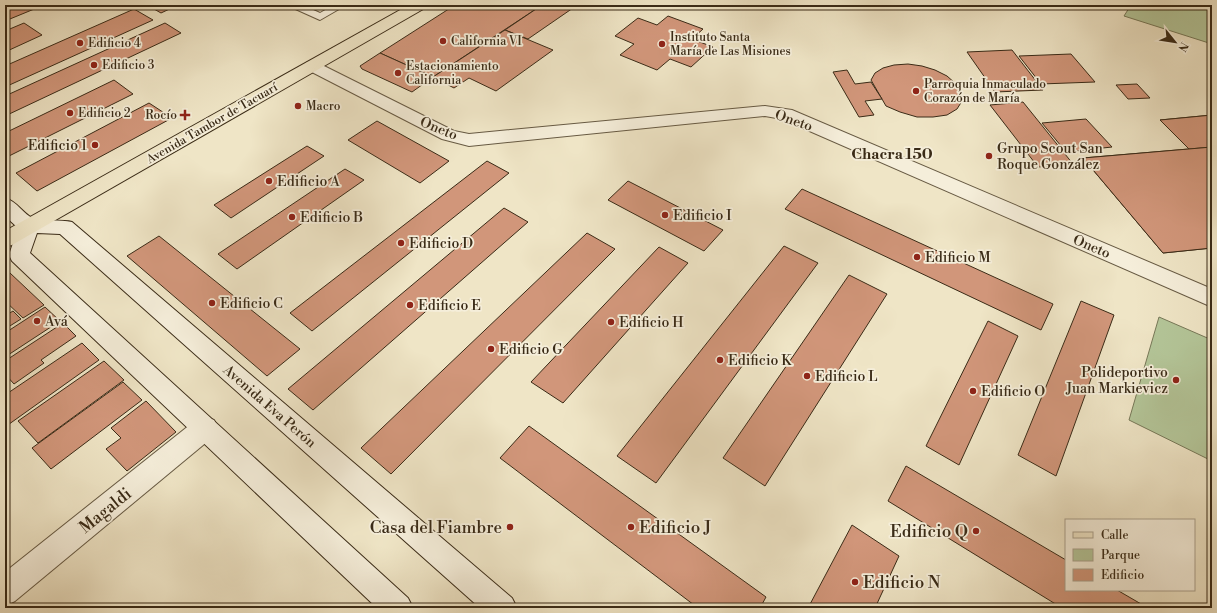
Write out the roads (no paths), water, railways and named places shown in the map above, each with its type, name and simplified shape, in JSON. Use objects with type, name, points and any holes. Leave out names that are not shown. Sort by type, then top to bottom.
[{"type":"main road","name":"Avenida Tambor de Tacuarí","points":[[5,240],[312,66],[412,6]]},
{"type":"main road","name":"Oneto","points":[[312,66],[448,135],[469,140],[765,111],[786,114],[1212,298]]},
{"type":"main road","points":[[5,205],[29,226],[19,255],[398,608]]},
{"type":"main road","name":"Avenida Eva Perón","points":[[29,226],[65,228],[502,608]]},
{"type":"main road","name":"Magaldi","points":[[5,591],[205,428]]},
{"type":"lane","points":[[294,5],[320,17],[341,5]]},
{"type":"place","name":"California VI","points":[[443,41]]},
{"type":"place","name":"Edificio 4","points":[[80,43]]},
{"type":"place","name":"Instituto Santa María de Las Misiones","points":[[662,44]]},
{"type":"place","name":"Edificio 3","points":[[94,65]]},
{"type":"place","name":"Estacionamiento California","points":[[398,73]]},
{"type":"place","name":"Parroquia Inmaculado Corazón de María","points":[[916,91]]},
{"type":"place","name":"Macro","points":[[298,106]]},
{"type":"place","name":"Edificio 2","points":[[70,113]]},
{"type":"place","name":"Rocío","points":[[185,115]]},
{"type":"place","name":"Edificio 1","points":[[95,145]]},
{"type":"place","name":"Grupo Scout San Roque González","points":[[989,156]]},
{"type":"place","name":"Edificio A","points":[[269,181]]},
{"type":"place","name":"Edificio I","points":[[665,215]]},
{"type":"place","name":"Edificio B","points":[[292,217]]},
{"type":"place","name":"Edificio D","points":[[401,243]]},
{"type":"place","name":"Edificio M","points":[[917,257]]},
{"type":"place","name":"Edificio C","points":[[212,303]]},
{"type":"place","name":"Edificio E","points":[[410,305]]},
{"type":"place","name":"Avá","points":[[37,321]]},
{"type":"place","name":"Edificio H","points":[[611,322]]},
{"type":"place","name":"Edificio G","points":[[491,349]]},
{"type":"place","name":"Edificio K","points":[[720,360]]},
{"type":"place","name":"Edificio L","points":[[807,376]]},
{"type":"place","name":"Polideportivo Juan Markievicz","points":[[1176,380]]},
{"type":"place","name":"Edificio O","points":[[973,391]]},
{"type":"place","name":"Casa del Fiambre","points":[[510,527]]},
{"type":"place","name":"Edificio J","points":[[631,527]]},
{"type":"place","name":"Edificio Q","points":[[976,531]]},
{"type":"place","name":"Edificio N","points":[[855,582]]},
{"type":"district","name":"Chacra 150","points":[[892,154]]}]
